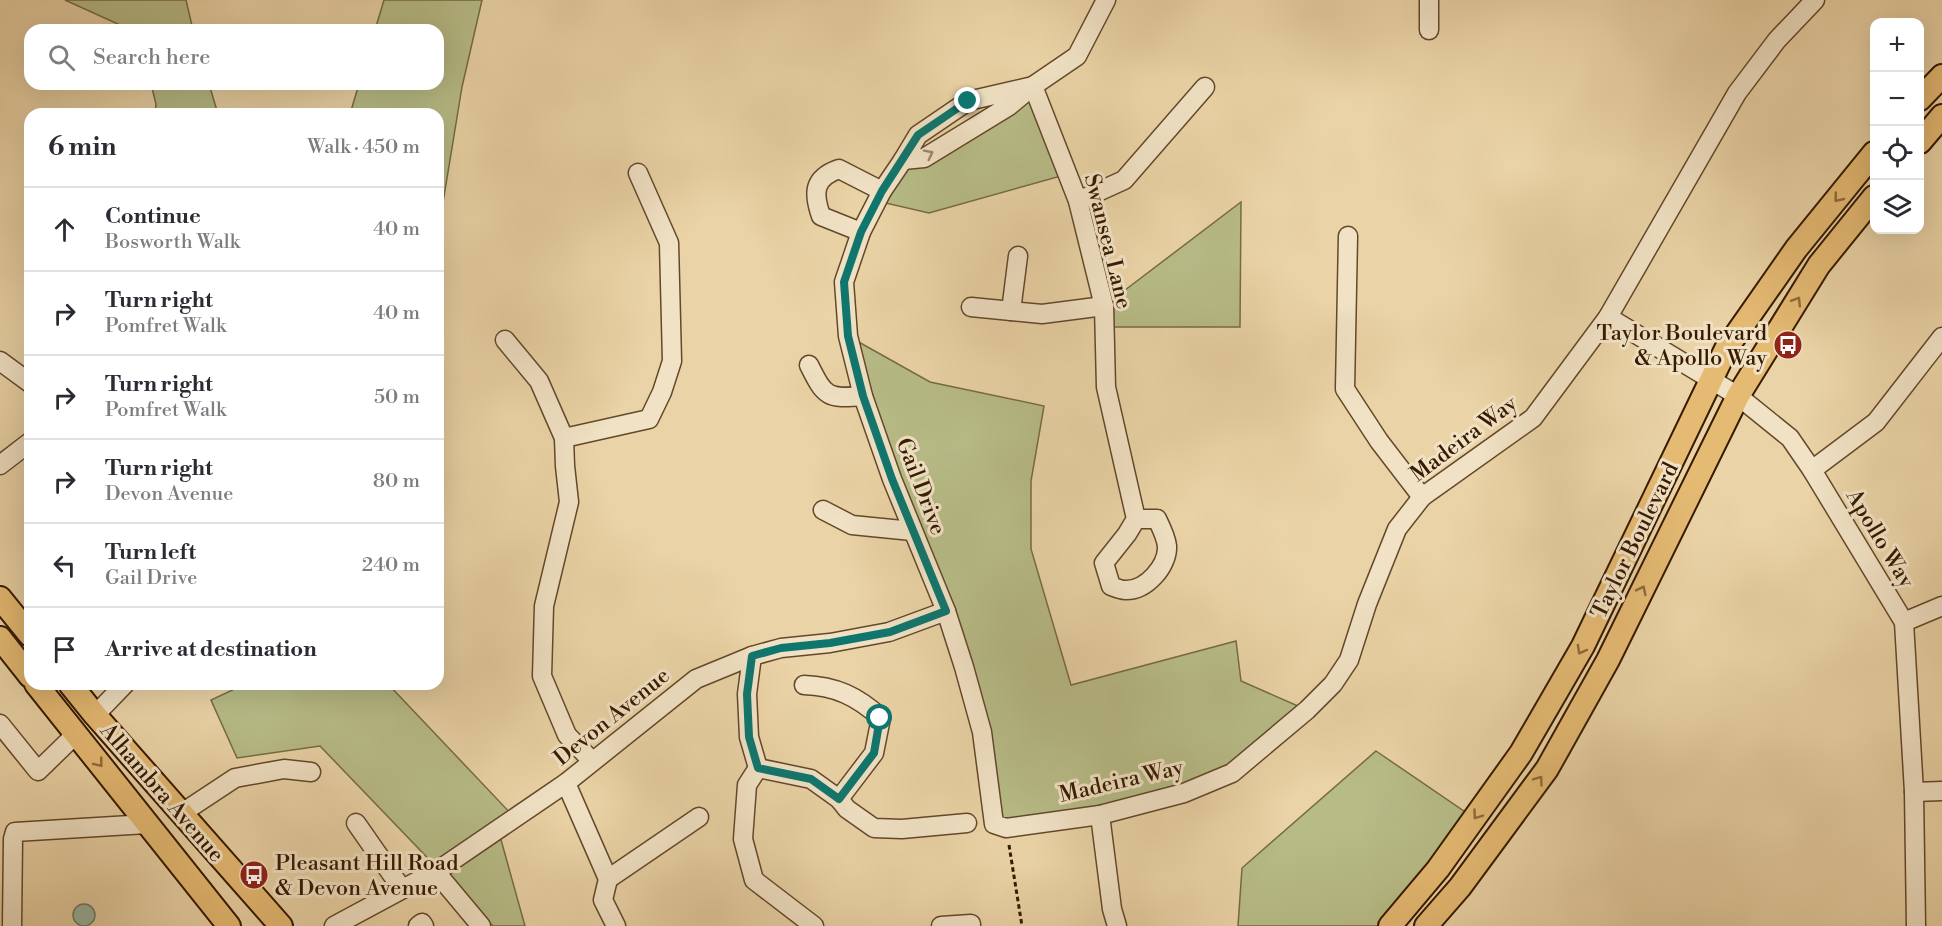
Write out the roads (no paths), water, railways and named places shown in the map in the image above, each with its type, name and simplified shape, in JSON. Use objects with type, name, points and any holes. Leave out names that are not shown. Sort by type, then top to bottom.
[{"type":"main road","points":[[1924,95],[1942,76]]},
{"type":"main road","points":[[1924,137],[1942,116]]},
{"type":"main road","name":"Taylor Boulevard","points":[[1390,926],[1438,869],[1521,753],[1583,646],[1726,349],[1796,249],[1870,159]]},
{"type":"main road","name":"Taylor Boulevard","points":[[1426,926],[1460,887],[1547,769],[1608,660],[1738,396],[1819,265],[1870,203]]},
{"type":"main road","points":[[0,598],[24,628]]},
{"type":"main road","points":[[0,638],[24,668]]},
{"type":"main road","name":"Alhambra Avenue","points":[[41,690],[226,924]]},
{"type":"main road","name":"Alhambra Avenue","points":[[75,690],[280,926]]},
{"type":"street","name":"Gail Drive","points":[[903,160],[924,158],[1009,106],[1033,86],[1077,56],[1106,0]]},
{"type":"street","points":[[1429,0],[1429,30]]},
{"type":"street","name":"Madeira Way","points":[[1006,828],[1100,815],[1184,793],[1232,773],[1307,710],[1333,684],[1348,660],[1367,604],[1397,529],[1422,497],[1533,418],[1608,317],[1737,93],[1777,40],[1815,0]]},
{"type":"street","name":"Gail Drive","points":[[1006,828],[994,824],[982,732],[946,611],[912,531],[863,396],[848,336],[844,282],[861,232],[882,191],[918,135],[968,101],[1033,86]]},
{"type":"street","name":"Swansea Lane","points":[[1033,86],[1078,201],[1104,306],[1106,387],[1136,519]]},
{"type":"street","points":[[1078,201],[1124,180],[1205,87]]},
{"type":"street","points":[[861,232],[820,216],[815,198],[816,186],[828,173],[839,169],[882,191]]},
{"type":"street","points":[[564,438],[649,419],[662,392],[672,361],[669,243],[638,173]]},
{"type":"street","points":[[1348,236],[1345,389],[1379,441],[1422,497]]},
{"type":"street","points":[[1011,311],[1018,256]]},
{"type":"street","points":[[971,307],[1042,314],[1104,306]]},
{"type":"street","name":"Apollo Way","points":[[1608,317],[1738,396],[1790,438],[1812,470],[1904,622],[1914,792],[1916,926]]},
{"type":"street","points":[[1812,470],[1876,422],[1942,337]]},
{"type":"street","points":[[505,340],[539,381],[564,438],[569,502],[544,606],[542,676],[567,735],[592,761]]},
{"type":"street","points":[[0,361],[24,378]]},
{"type":"street","points":[[809,365],[821,389],[838,398],[863,396]]},
{"type":"street","points":[[0,465],[24,447]]},
{"type":"street","points":[[823,510],[852,525],[912,531]]},
{"type":"street","points":[[1904,622],[1942,606]]},
{"type":"street","name":"Devon Avenue","points":[[334,926],[355,921],[402,889],[435,871],[566,783],[696,679],[752,656],[781,648],[830,643],[890,632],[946,611]]},
{"type":"street","points":[[752,656],[747,694],[749,737],[758,768],[747,785],[743,839],[753,880],[814,926]]},
{"type":"street","points":[[804,685],[826,686],[865,703],[880,718],[874,753],[839,799]]},
{"type":"street","points":[[95,715],[119,690]]},
{"type":"street","points":[[0,724],[38,771],[76,734]]},
{"type":"street","points":[[758,768],[811,779],[874,828],[902,829],[967,823]]},
{"type":"street","points":[[182,813],[235,778],[285,769],[311,772]]},
{"type":"street","points":[[566,783],[608,879],[603,900],[616,926]]},
{"type":"street","points":[[1914,792],[1942,791]]},
{"type":"street","points":[[1100,815],[1112,909],[1120,924]]},
{"type":"street","points":[[608,879],[699,817]]},
{"type":"street","points":[[356,823],[402,889]]},
{"type":"street","points":[[12,926],[13,838],[15,832],[147,824]]},
{"type":"street","points":[[435,871],[481,926]]},
{"type":"street","points":[[418,926],[422,923],[424,926]]},
{"type":"street","points":[[941,926],[971,924]]},
{"type":"place","name":"Taylor Boulevard & Apollo Way","points":[[1788,345]]},
{"type":"place","name":"Pleasant Hill Road & Devon Avenue","points":[[254,875]]}]
